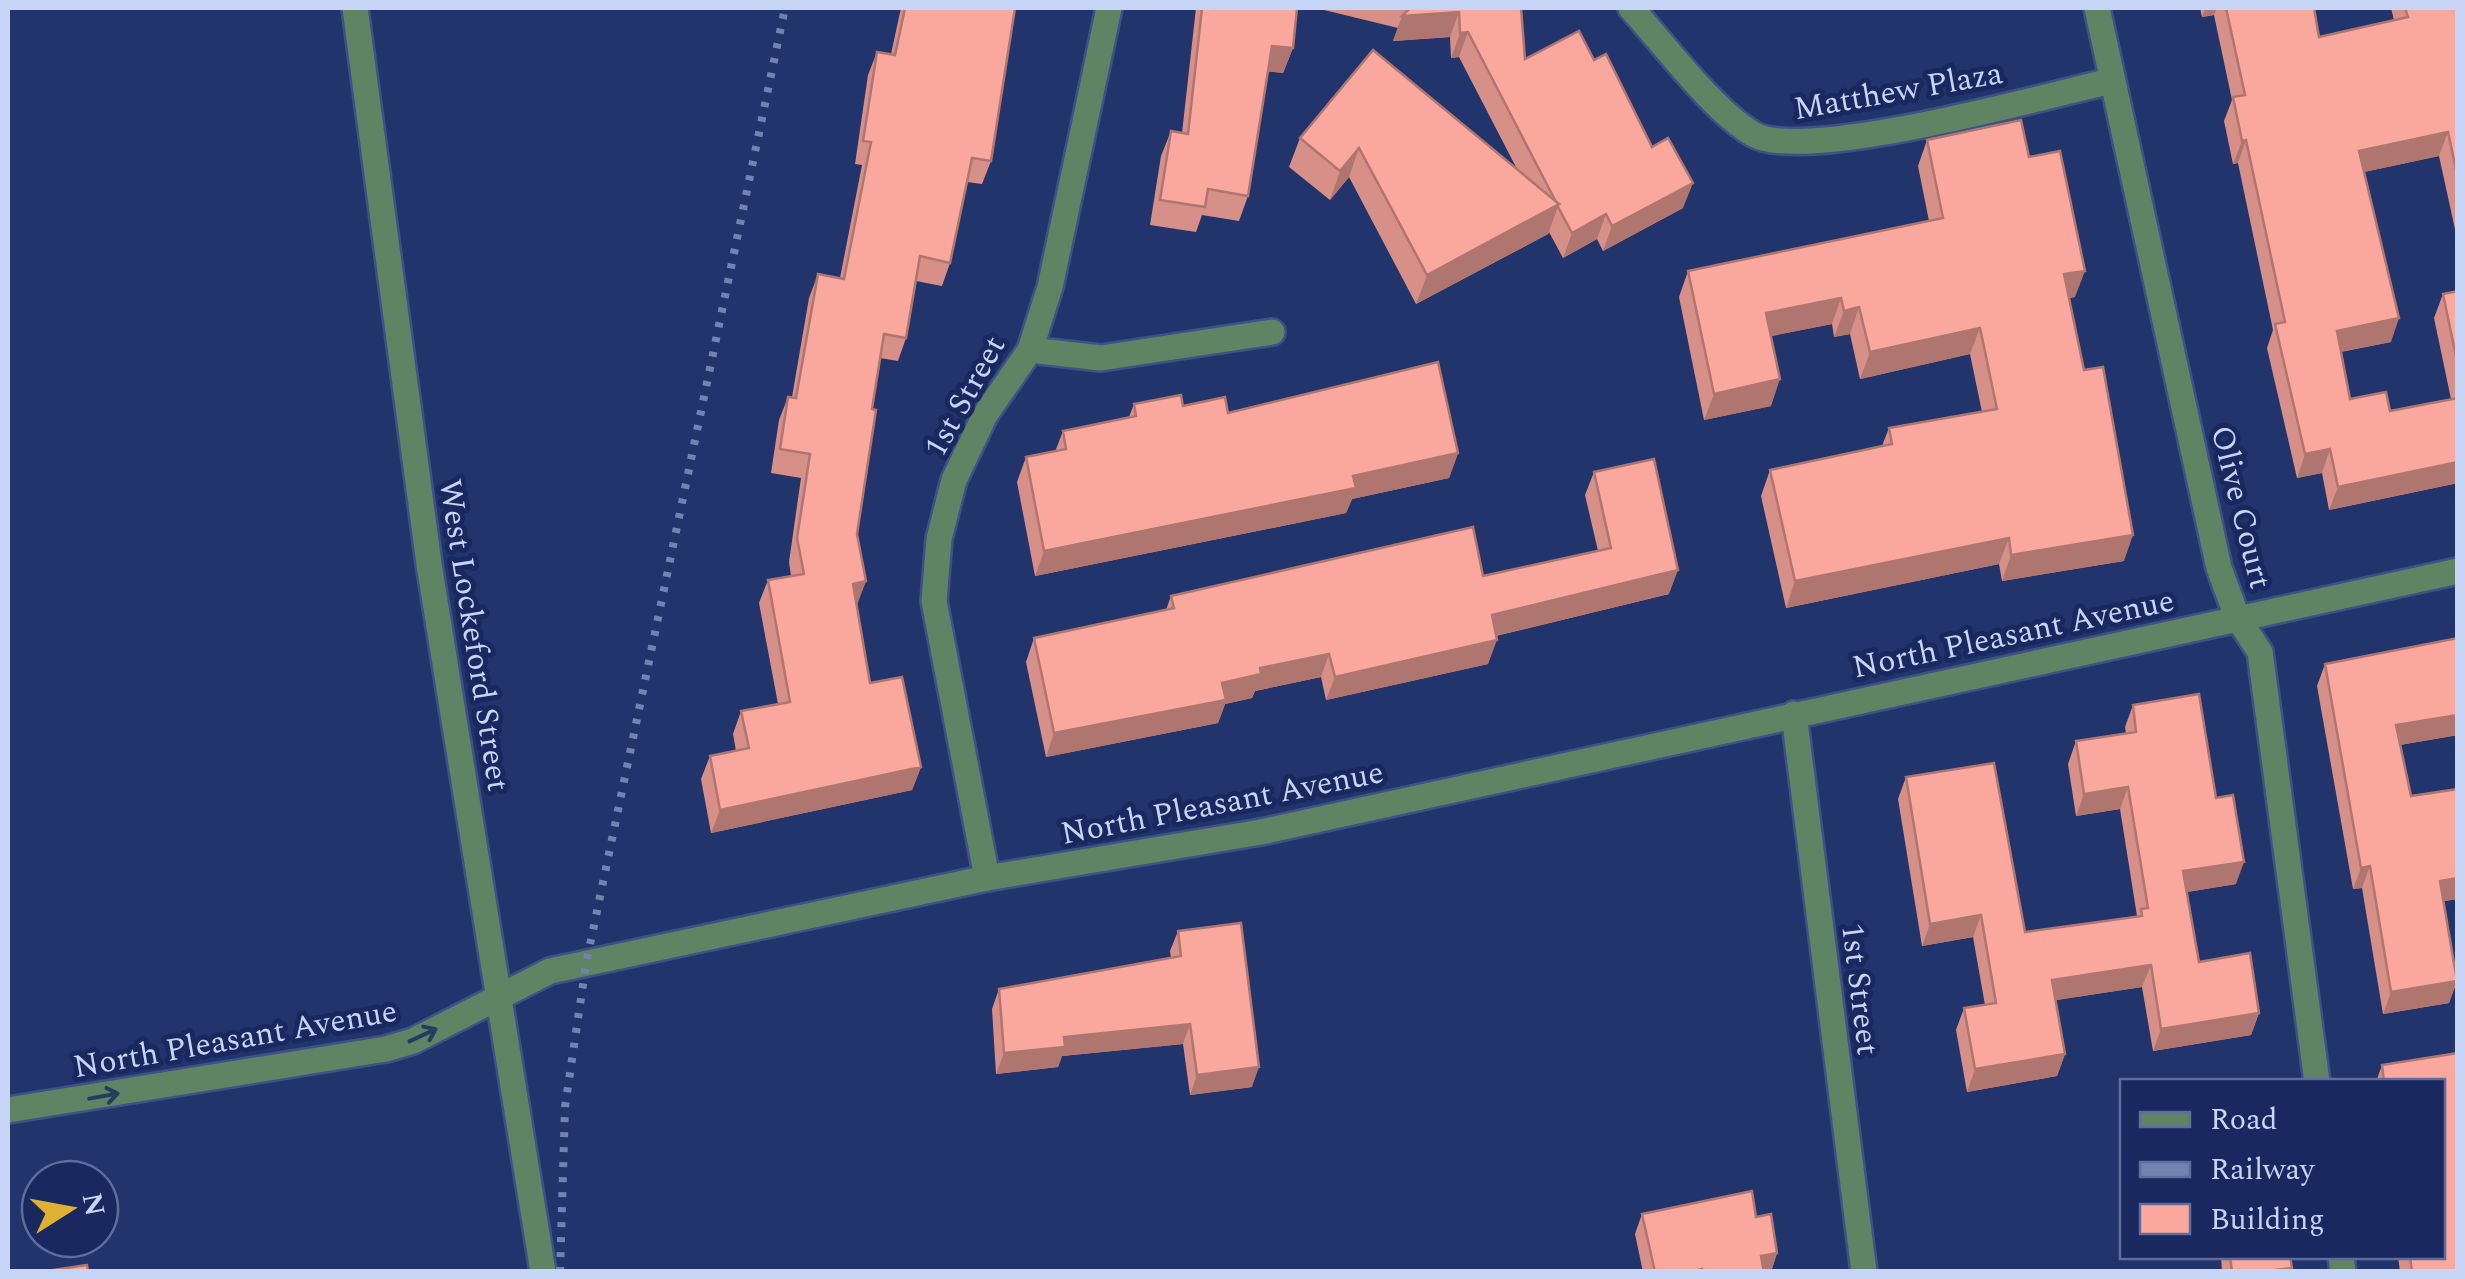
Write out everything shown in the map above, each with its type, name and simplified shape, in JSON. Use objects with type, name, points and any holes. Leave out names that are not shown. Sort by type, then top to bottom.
[{"type":"street","name":"West Lockeford Street","points":[[354,8],[429,564],[543,1272]]},
{"type":"street","name":"1st Street","points":[[987,878],[934,602],[939,539],[954,480],[985,416],[1030,350],[1050,287],[1109,8]]},
{"type":"street","name":"Matthew Plaza","points":[[1631,8],[1733,119],[1754,135],[1778,143],[1832,141],[2111,82]]},
{"type":"street","name":"Olive Court","points":[[2098,8],[2219,568],[2238,617],[2260,652],[2317,1079]]},
{"type":"street","points":[[1030,350],[1101,358],[1272,332]]},
{"type":"street","name":"North Pleasant Avenue","points":[[8,1110],[386,1049],[412,1041],[550,971],[987,878],[1261,832],[2458,572]]},
{"type":"street","name":"1st Street","points":[[1794,714],[1864,1272]]},
{"type":"building","points":[[905,8],[1015,8],[991,161],[972,158],[950,263],[920,256],[906,338],[884,334],[872,409],[876,410],[857,534],[866,581],[853,584],[870,683],[902,677],[921,767],[720,810],[710,756],[749,748],[741,711],[790,702],[768,580],[804,574],[797,538],[810,454],[780,449],[788,397],[796,398],[818,274],[844,279],[871,142],[863,141],[877,52],[895,55]]},
{"type":"building","points":[[1202,8],[1297,8],[1293,48],[1272,46],[1248,196],[1208,189],[1205,207],[1160,200],[1171,131],[1188,134]]},
{"type":"building","points":[[1410,8],[1521,8],[1525,59],[1579,31],[1594,60],[1606,54],[1652,147],[1668,138],[1693,183],[1612,226],[1606,214],[1572,233],[1468,32],[1460,33],[1459,12],[1402,16]]},
{"type":"building","points":[[2226,8],[2314,8],[2319,37],[2408,17],[2405,8],[2458,8],[2458,179],[2448,132],[2359,151],[2399,318],[2337,331],[2350,399],[2386,392],[2390,411],[2458,398],[2458,462],[2338,487],[2330,449],[2305,454],[2275,324],[2285,322],[2233,97],[2245,95]]},
{"type":"building","points":[[1373,50],[1559,204],[1427,275],[1359,148],[1340,171],[1300,138]]},
{"type":"building","points":[[2021,120],[2029,157],[2060,151],[2085,271],[2064,274],[2084,370],[2103,367],[2133,535],[2011,555],[2009,538],[1795,581],[1770,470],[1892,444],[1889,428],[1997,409],[1980,328],[1870,352],[1859,307],[1844,311],[1841,298],[1766,313],[1780,379],[1714,394],[1688,271],[1943,218],[1927,140]]},
{"type":"building","points":[[2458,291],[2458,366],[2443,294]]},
{"type":"building","points":[[1438,362],[1458,453],[1353,476],[1356,488],[1044,551],[1026,457],[1066,449],[1063,431],[1136,416],[1134,404],[1181,395],[1183,406],[1225,397],[1228,413]]},
{"type":"building","points":[[1654,459],[1678,570],[1492,615],[1497,640],[1335,677],[1329,654],[1260,668],[1261,674],[1222,683],[1226,700],[1054,733],[1034,638],[1174,608],[1171,596],[1473,527],[1483,576],[1611,548],[1594,472]]},
{"type":"building","points":[[2458,638],[2458,715],[2396,725],[2411,796],[2458,789],[2458,878],[2440,881],[2457,981],[2391,992],[2370,866],[2361,868],[2325,664]]},
{"type":"building","points":[[2199,694],[2216,798],[2233,795],[2244,862],[2183,871],[2199,962],[2250,953],[2259,1013],[2161,1029],[2151,965],[2052,980],[2065,1054],[1975,1069],[1964,1008],[1996,1003],[1981,915],[1930,924],[1906,777],[1994,763],[2025,932],[2142,916],[2141,909],[2148,908],[2128,787],[2084,794],[2076,741],[2136,732],[2133,705]]},
{"type":"building","points":[[1241,923],[1259,1067],[1197,1075],[1190,1024],[1064,1037],[1065,1047],[1004,1053],[999,989],[1181,956],[1178,931]]},
{"type":"building","points":[[2458,1053],[2458,1272],[2412,1272],[2410,1259],[2445,1259],[2445,1079],[2384,1079],[2382,1065]]},
{"type":"building","points":[[1752,1191],[1756,1217],[1771,1214],[1777,1253],[1761,1256],[1764,1272],[1655,1272],[1642,1214]]},
{"type":"building","points":[[2230,1259],[2290,1259],[2292,1268],[2259,1272],[2232,1272]]},
{"type":"building","points":[[87,1265],[88,1272],[40,1272]]},
{"type":"railway","points":[[560,1272],[565,1107],[586,964],[785,8]]}]
